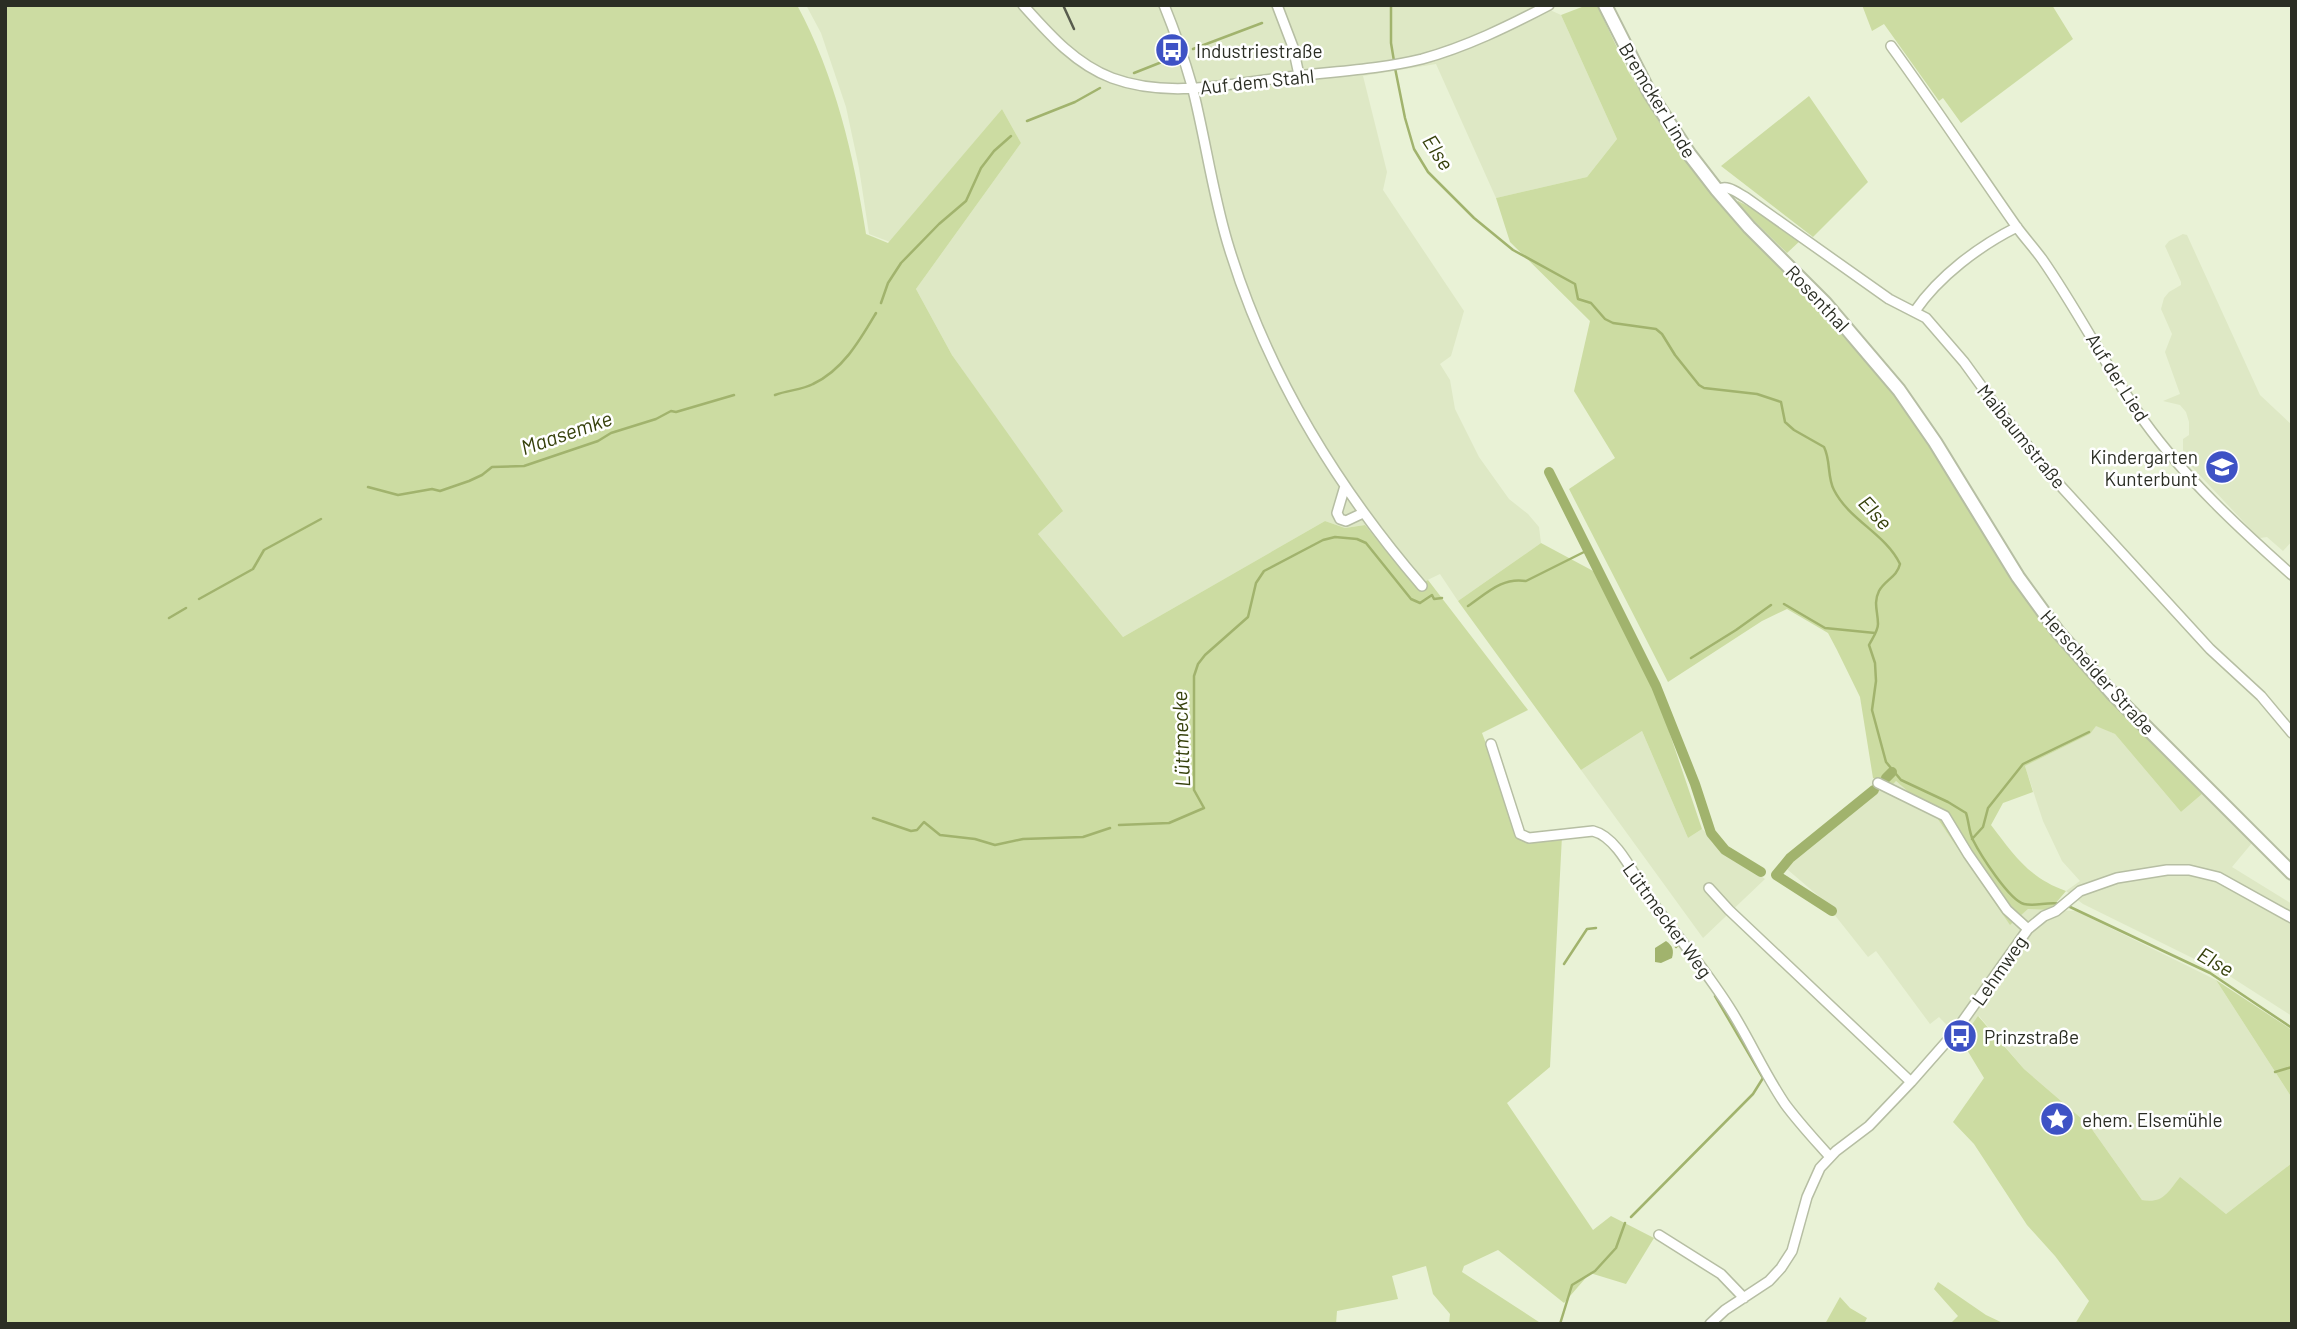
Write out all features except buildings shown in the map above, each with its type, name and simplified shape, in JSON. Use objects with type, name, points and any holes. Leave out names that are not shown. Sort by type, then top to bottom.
[{"type":"main road","name":"Bremcker Linde","points":[[1605,5],[1649,92],[1717,190]]},
{"type":"main road","name":"Rosenthal","points":[[1717,190],[1749,227],[1825,303],[1914,410]]},
{"type":"main road","name":"Herscheider Straße","points":[[1914,410],[2018,577],[2058,632],[2112,693],[2292,873]]},
{"type":"street","name":"Auf dem Stahl","points":[[1023,5],[1064,49],[1097,71],[1123,81],[1155,88],[1192,88],[1403,63],[1476,40],[1549,5]]},
{"type":"street","points":[[1164,5],[1192,88],[1226,238],[1270,354],[1292,398],[1345,486],[1363,513],[1422,586]]},
{"type":"street","points":[[1277,5],[1293,47],[1299,75]]},
{"type":"street","name":"Auf der Lied","points":[[1891,46],[2041,258],[2147,425],[2210,498],[2292,575]]},
{"type":"street","name":"Maibaumstraße","points":[[1717,190],[1731,188],[1889,299],[1926,318],[1964,362],[1998,410],[2082,510],[2210,649],[2262,696],[2292,733]]},
{"type":"street","points":[[1916,311],[1925,298],[1970,256],[2017,227]]},
{"type":"street","points":[[1345,486],[1337,513],[1340,519],[1346,521],[1363,513]]},
{"type":"street","name":"Lüttmecker Weg","points":[[1491,744],[1520,834],[1529,838],[1593,831],[1603,833],[1612,842],[1716,987],[1798,1122],[1833,1154]]},
{"type":"street","points":[[1878,783],[1945,816],[2007,909],[2028,929]]},
{"type":"street","name":"Lehmweg","points":[[1710,1324],[1725,1310],[1769,1280],[1786,1261],[1796,1241],[1812,1183],[1833,1154],[1869,1126],[1911,1082],[1955,1032],[2028,929],[2044,916],[2056,911],[2080,891],[2117,878],[2166,870],[2189,870],[2218,877],[2292,918]]},
{"type":"street","points":[[1709,888],[1911,1082]]},
{"type":"street","points":[[1659,1235],[1721,1274],[1744,1298]]},
{"type":"shaded area","points":[[5,5],[797,5],[822,59],[841,117],[856,175],[866,234],[888,243],[1002,109],[1021,143],[916,289],[952,355],[1063,511],[1038,534],[1123,637],[1325,521],[1345,528],[1365,525],[1415,586],[1428,580],[1528,710],[1482,733],[1522,839],[1562,836],[1550,1067],[1507,1103],[1593,1230],[1611,1216],[1654,1238],[1626,1284],[1590,1273],[1564,1303],[1498,1250],[1464,1266],[1462,1272],[1542,1324],[1449,1324],[1450,1314],[1433,1294],[1426,1266],[1392,1276],[1398,1299],[1337,1311],[1336,1324],[5,1324]]},
{"type":"shaded area","points":[[806,5],[1539,5],[1561,15],[1617,139],[1587,177],[1496,198],[1436,64],[1363,76],[1387,172],[1383,190],[1464,311],[1451,356],[1440,364],[1450,380],[1455,409],[1479,457],[1509,499],[1539,527],[1541,543],[1458,601],[1440,574],[1415,586],[1365,525],[1345,528],[1325,521],[1123,637],[1038,534],[1062,512],[952,355],[916,289],[1021,143],[1002,109],[890,242],[869,234],[846,107],[821,33]]},
{"type":"shaded area","points":[[1587,5],[1597,5],[1628,71],[1661,125],[1716,198],[1893,391],[2061,647],[2202,794],[2181,812],[2115,734],[2096,726],[2090,734],[2025,766],[2033,792],[2003,803],[1991,825],[2015,856],[2032,872],[2066,891],[2050,910],[2028,909],[2010,925],[1935,815],[1896,781],[1893,784],[1873,778],[1860,697],[1828,633],[1787,609],[1762,621],[1668,682],[1569,489],[1615,458],[1574,391],[1590,321],[1510,242],[1496,198],[1587,177],[1617,139],[1561,15]]},
{"type":"shaded area","points":[[1862,5],[2052,5],[2073,39],[1961,123],[1943,98],[1939,101],[1884,24],[1872,31]]},
{"type":"shaded area","points":[[1809,96],[1868,182],[1813,237],[1721,166]]},
{"type":"shaded area","points":[[1738,201],[1802,239],[1787,253],[1736,203]]},
{"type":"shaded area","points":[[2183,234],[2187,235],[2260,395],[2292,425],[2292,541],[2283,551],[2267,537],[2257,536],[2186,460],[2183,439],[2189,435],[2189,422],[2186,412],[2180,405],[2163,401],[2180,394],[2165,352],[2172,334],[2161,309],[2164,298],[2181,285],[2181,282],[2165,246]]},
{"type":"shaded area","points":[[1541,543],[1595,572],[1653,684],[1702,829],[1688,838],[1642,731],[1581,770],[1458,601]]},
{"type":"shaded area","points":[[2096,725],[2115,734],[2181,812],[2202,794],[2252,843],[2232,867],[2292,904],[2292,1016],[2231,977],[2083,904],[2066,891],[2080,881],[2062,861],[2043,821],[2025,766],[2090,734]]},
{"type":"shaded area","points":[[1642,731],[1688,838],[1702,829],[1712,843],[1765,879],[1703,938],[1581,770]]},
{"type":"shaded area","points":[[1896,781],[1935,815],[2010,924],[2028,909],[2076,911],[2216,980],[2292,1098],[2292,1163],[2226,1214],[2180,1178],[2164,1197],[2153,1202],[2142,1200],[2089,1125],[2024,1069],[1979,1016],[1961,1040],[1939,1017],[1930,1024],[1876,951],[1868,957],[1822,899],[1781,864],[1867,793]]},
{"type":"shaded area","points":[[1666,941],[1672,948],[1672,958],[1661,963],[1655,962],[1655,948]]},
{"type":"shaded area","points":[[2216,980],[2292,1030],[2292,1098]]},
{"type":"shaded area","points":[[1978,1016],[2024,1069],[2089,1125],[2142,1200],[2160,1198],[2180,1177],[2226,1214],[2292,1163],[2292,1324],[2075,1324],[2089,1301],[2055,1256],[2027,1225],[1974,1144],[1953,1122],[1984,1078],[1961,1040]]},
{"type":"shaded area","points":[[1938,1282],[1986,1315],[2005,1324],[1950,1324],[1958,1316],[1934,1289]]},
{"type":"shaded area","points":[[1840,1297],[1850,1308],[1867,1318],[1864,1324],[1825,1324]]},
{"type":"waterway","name":"Else","points":[[1391,5],[1394,61]]},
{"type":"waterway","name":"Maasemke","points":[[1193,49],[1262,23]]},
{"type":"waterway","name":"Maasemke","points":[[1134,73],[1172,58]]},
{"type":"waterway","name":"Else","points":[[1395,68],[1414,149],[1428,172],[1474,218],[1513,250],[1575,284],[1578,299],[1591,303],[1605,319],[1613,323],[1656,329],[1699,385],[1704,388],[1757,394],[1781,402],[1785,422],[1824,447],[1832,485],[1841,501],[1886,544],[1900,564],[1877,595],[1878,627],[1869,645],[1875,663],[1876,681],[1872,710],[1886,762],[1901,780],[1966,813],[1977,847],[1996,876],[2018,901],[2029,905],[2062,904]]},
{"type":"waterway","name":"Maasemke","points":[[1027,121],[1075,102],[1100,88]]},
{"type":"waterway","name":"Maasemke","points":[[881,303],[888,283],[901,263],[966,201],[981,168],[994,151],[1011,136]]},
{"type":"waterway","name":"Maasemke","points":[[775,395],[809,386],[833,371],[850,353],[876,313]]},
{"type":"waterway","name":"Maasemke","points":[[368,487],[398,495],[432,489],[440,491],[469,481],[492,467],[524,466],[598,441],[611,433],[656,419],[671,411],[676,412],[734,395]]},
{"type":"waterway","points":[[1549,472],[1656,686],[1695,784],[1711,833],[1725,850],[1761,872]]},
{"type":"waterway","points":[[199,599],[253,569],[264,550],[321,519]]},
{"type":"waterway","name":"Lüttmecke","points":[[1119,825],[1169,823],[1204,808],[1194,790],[1194,676],[1205,655],[1248,617],[1256,583],[1264,571],[1323,540],[1335,537],[1357,539],[1366,543],[1411,599],[1420,603],[1432,595],[1434,599],[1442,598]]},
{"type":"waterway","name":"Lüttmecke","points":[[1468,606],[1502,584],[1509,581],[1526,581],[1590,549]]},
{"type":"waterway","points":[[1784,604],[1825,628],[1875,633]]},
{"type":"waterway","points":[[1691,658],[1771,605]]},
{"type":"waterway","points":[[169,618],[186,608]]},
{"type":"waterway","points":[[1972,839],[1983,827],[1988,808],[2023,764],[2089,732]]},
{"type":"waterway","points":[[1886,778],[1892,772]]},
{"type":"waterway","points":[[1832,911],[1776,875],[1790,858],[1874,790]]},
{"type":"waterway","name":"Lüttmecke","points":[[873,818],[911,831],[917,830],[924,822],[940,835],[975,839],[995,845],[1023,839],[1083,837],[1110,828]]},
{"type":"waterway","name":"Else","points":[[2068,906],[2210,973],[2292,1028]]},
{"type":"waterway","points":[[1564,964],[1587,929],[1596,928]]},
{"type":"waterway","points":[[1631,1217],[1753,1094],[1763,1078],[1715,996]]},
{"type":"waterway","points":[[2275,1072],[2292,1067]]},
{"type":"waterway","points":[[1560,1324],[1572,1285],[1595,1271],[1616,1248],[1625,1223]]},
{"type":"railway","points":[[1063,5],[1074,29]]},
{"type":"place","name":"Industriestraße","points":[[1172,50]]},
{"type":"place","name":"Kindergarten Kunterbunt","points":[[2222,467]]},
{"type":"place","name":"Prinzstraße","points":[[1960,1036]]},
{"type":"place","name":"ehem. Elsemühle","points":[[2057,1119]]}]
